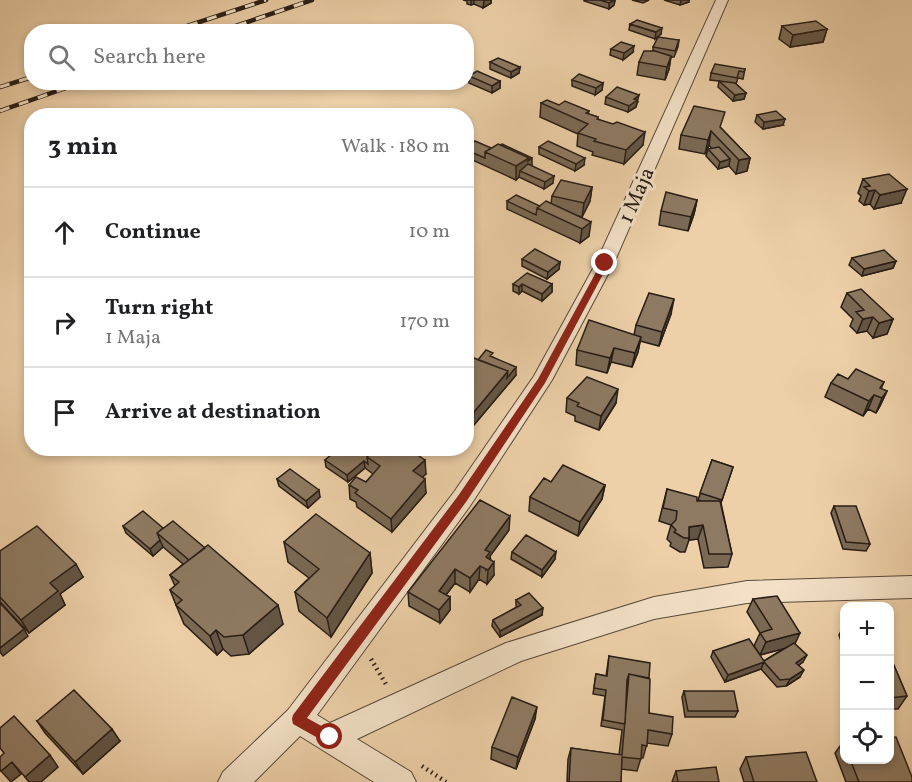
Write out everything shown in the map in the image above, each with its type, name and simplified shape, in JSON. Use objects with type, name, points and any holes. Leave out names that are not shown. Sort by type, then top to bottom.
[{"type":"street","name":"1 Maja","points":[[233,782],[298,719],[462,499],[542,380],[605,263],[722,0]]},
{"type":"street","points":[[330,737],[515,651],[654,608],[747,592],[912,587]]},
{"type":"street","points":[[298,719],[330,737],[407,771]]},
{"type":"path","points":[[368,653],[389,690]]},
{"type":"path","points":[[407,771],[446,782]]},
{"type":"building","points":[[637,20],[662,28],[656,32],[630,24]]},
{"type":"building","points":[[816,21],[827,29],[793,35],[782,26]]},
{"type":"building","points":[[658,37],[679,40],[675,51],[653,47]]},
{"type":"building","points":[[621,42],[634,46],[624,53],[611,49]]},
{"type":"building","points":[[644,51],[655,51],[671,56],[667,67],[639,62]]},
{"type":"building","points":[[498,58],[520,67],[511,72],[490,62]]},
{"type":"building","points":[[715,64],[745,69],[744,72],[739,71],[737,78],[711,73]]},
{"type":"building","points":[[477,71],[500,81],[492,86],[474,78],[474,73]]},
{"type":"building","points":[[579,74],[603,83],[596,88],[572,80]]},
{"type":"building","points":[[719,81],[735,83],[746,93],[735,95]]},
{"type":"building","points":[[617,87],[639,95],[634,99],[637,100],[629,106],[606,97]]},
{"type":"building","points":[[547,100],[559,105],[565,101],[589,111],[586,113],[598,117],[597,119],[613,124],[617,122],[645,132],[626,150],[594,141],[596,139],[578,133],[588,124],[541,103]]},
{"type":"building","points":[[694,106],[725,112],[720,127],[750,158],[739,160],[711,131],[708,140],[681,135]]},
{"type":"building","points":[[776,111],[785,119],[764,122],[757,115]]},
{"type":"building","points":[[548,141],[585,158],[576,164],[539,147]]},
{"type":"building","points":[[474,142],[491,148],[485,152],[485,158],[474,153]]},
{"type":"building","points":[[498,144],[529,158],[516,166],[485,152]]},
{"type":"building","points":[[502,144],[532,158],[528,161],[529,158]]},
{"type":"building","points":[[719,147],[730,159],[720,162],[708,149]]},
{"type":"building","points":[[528,164],[554,176],[545,182],[520,171]]},
{"type":"building","points":[[889,174],[907,189],[880,195],[875,190],[869,191],[864,187],[870,186],[863,179]]},
{"type":"building","points":[[561,180],[592,187],[584,203],[552,196]]},
{"type":"building","points":[[666,192],[697,200],[691,217],[661,211]]},
{"type":"building","points":[[516,195],[540,206],[537,208],[536,215],[507,201]]},
{"type":"building","points":[[546,201],[591,222],[582,229],[537,208]]},
{"type":"building","points":[[535,249],[560,262],[548,272],[522,259]]},
{"type":"building","points":[[884,250],[896,261],[864,269],[852,258]]},
{"type":"building","points":[[527,273],[552,284],[542,294],[522,284],[519,287],[513,284]]},
{"type":"building","points":[[861,289],[893,319],[879,323],[873,317],[863,319],[856,312],[864,310],[847,293]]},
{"type":"building","points":[[649,293],[674,299],[662,332],[636,325]]},
{"type":"building","points":[[589,320],[641,337],[635,353],[614,348],[610,358],[577,350]]},
{"type":"building","points":[[486,350],[493,353],[490,356],[516,367],[507,378],[508,371],[478,360]]},
{"type":"building","points":[[474,358],[508,371],[474,412]]},
{"type":"building","points":[[856,369],[884,382],[880,388],[887,391],[882,398],[874,395],[869,401],[831,383],[838,374],[848,379]]},
{"type":"building","points":[[587,377],[618,389],[601,416],[577,406],[579,403],[567,398]]},
{"type":"building","points":[[330,456],[368,456],[368,464],[364,461],[347,475],[325,460]]},
{"type":"building","points":[[419,456],[425,460],[413,471],[425,479],[391,519],[355,493],[358,490],[349,485],[356,477],[366,482],[380,466],[367,457]]},
{"type":"building","points":[[712,460],[733,467],[722,500],[700,493]]},
{"type":"building","points":[[563,465],[605,485],[580,522],[530,497],[544,478],[551,482]]},
{"type":"building","points":[[290,469],[319,490],[306,501],[277,479]]},
{"type":"building","points":[[667,489],[697,497],[697,501],[720,501],[732,554],[709,554],[703,525],[689,527],[689,538],[684,538],[674,532],[676,530],[671,525],[676,520],[677,511],[663,508]]},
{"type":"building","points":[[480,500],[510,516],[485,550],[490,552],[486,557],[494,562],[488,570],[480,566],[470,578],[455,569],[439,591],[450,597],[439,610],[408,592]]},
{"type":"building","points":[[834,506],[856,506],[870,544],[846,542]]},
{"type":"building","points":[[143,511],[163,528],[157,533],[160,540],[150,549],[123,526]]},
{"type":"building","points":[[316,514],[370,553],[327,618],[295,592],[319,569],[284,542]]},
{"type":"building","points":[[173,521],[205,548],[189,560],[157,533]]},
{"type":"building","points":[[37,526],[76,564],[50,583],[58,591],[21,620],[0,597],[0,551]]},
{"type":"building","points":[[526,535],[556,552],[542,570],[512,552]]},
{"type":"building","points":[[208,545],[278,605],[243,635],[224,637],[216,630],[210,636],[176,605],[182,600],[170,590],[179,582],[170,575]]},
{"type":"building","points":[[529,593],[543,608],[500,631],[493,620],[521,605],[516,600]]},
{"type":"building","points":[[777,596],[800,633],[766,642],[760,633],[772,629],[753,599]]},
{"type":"building","points":[[0,603],[24,629],[0,648]]},
{"type":"building","points":[[749,639],[764,661],[794,643],[807,655],[796,663],[804,670],[790,679],[780,680],[764,662],[728,675],[713,651]]},
{"type":"building","points":[[609,656],[650,663],[649,678],[629,674],[625,724],[603,720],[606,690],[594,688],[596,674],[607,676]]},
{"type":"building","points":[[894,665],[907,696],[894,698]]},
{"type":"building","points":[[629,674],[650,679],[649,713],[673,717],[672,734],[648,730],[647,746],[642,745],[641,759],[622,757],[621,782],[569,782],[571,748],[622,755]]},
{"type":"building","points":[[74,690],[112,729],[75,762],[37,721]]},
{"type":"building","points":[[684,691],[734,691],[738,711],[688,711]]},
{"type":"building","points":[[512,697],[537,707],[518,757],[492,747]]},
{"type":"building","points":[[14,716],[50,755],[25,777],[12,762],[1,771],[0,769],[0,757],[4,753],[0,748],[0,728]]},
{"type":"building","points":[[894,737],[896,737],[912,782],[859,782],[852,764],[894,764]]},
{"type":"building","points":[[806,752],[817,782],[754,782],[746,757]]},
{"type":"building","points":[[716,767],[719,782],[678,782],[676,771]]},
{"type":"railway","points":[[193,24],[266,0]]},
{"type":"railway","points":[[242,24],[312,0]]},
{"type":"railway","points":[[0,87],[24,80]]},
{"type":"railway","points":[[0,111],[60,90]]},
{"type":"route","points":[[330,737],[298,719],[462,499],[542,380],[605,263]]}]
